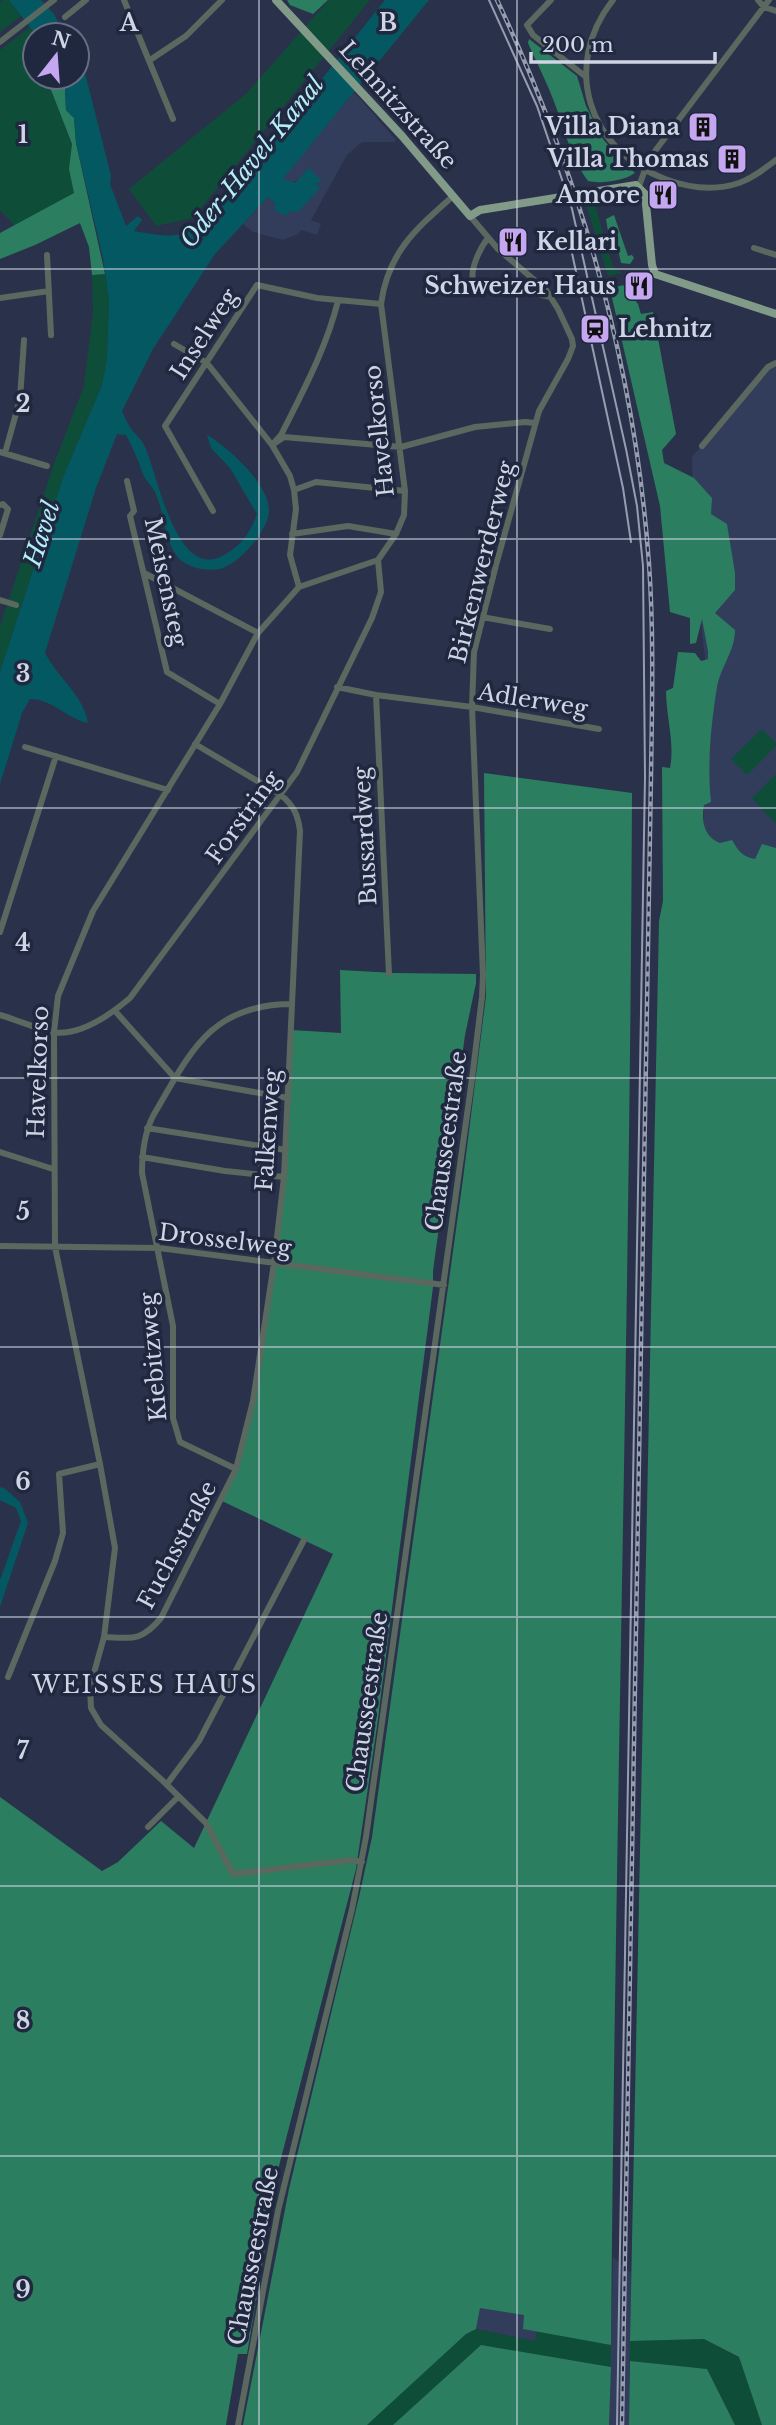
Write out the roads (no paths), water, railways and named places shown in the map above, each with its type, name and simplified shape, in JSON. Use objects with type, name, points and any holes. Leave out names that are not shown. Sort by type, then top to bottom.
[{"type":"main road","name":"Lehnitzstraße","points":[[276,0],[359,89],[470,216]]},
{"type":"main road","points":[[470,216],[480,210],[633,184],[639,186],[645,194],[655,274],[776,314]]},
{"type":"street","points":[[0,42],[54,0]]},
{"type":"street","points":[[65,16],[86,0]]},
{"type":"street","points":[[124,0],[173,119]]},
{"type":"street","points":[[149,60],[186,36],[222,0]]},
{"type":"street","points":[[551,0],[527,25],[533,35],[586,77]]},
{"type":"street","points":[[612,0],[591,38],[586,77],[591,107],[601,127],[618,149],[645,170],[679,184],[698,187],[720,187],[738,183],[752,177],[776,160]]},
{"type":"street","points":[[758,0],[764,7],[776,11]]},
{"type":"street","points":[[639,186],[657,148],[769,0]]},
{"type":"street","name":"Havelkorso","points":[[378,561],[396,534],[404,515],[405,491],[381,304],[390,269],[400,250],[411,235],[453,195]]},
{"type":"street","name":"Lehnitzstraße","points":[[470,216],[488,238],[541,284],[551,297]]},
{"type":"street","points":[[488,238],[471,274],[473,281],[551,297]]},
{"type":"street","points":[[754,248],[776,255]]},
{"type":"street","points":[[47,255],[51,335]]},
{"type":"street","name":"Inselweg","points":[[213,511],[165,426],[257,285],[338,301],[381,304]]},
{"type":"street","points":[[0,298],[49,291]]},
{"type":"street","name":"Birkenwerderweg","points":[[483,975],[472,708],[473,663],[482,617],[535,424],[545,397],[573,346],[568,329],[551,297]]},
{"type":"street","points":[[272,445],[281,435],[322,352],[338,301]]},
{"type":"street","points":[[24,340],[20,399],[3,453],[47,466]]},
{"type":"street","points":[[174,344],[207,363],[272,445],[290,476],[296,509],[290,555],[299,587],[378,561]]},
{"type":"street","points":[[702,446],[768,367],[776,363]]},
{"type":"street","points":[[272,445],[284,437],[401,447],[475,427],[525,422],[535,424]]},
{"type":"street","name":"Meisensteg","points":[[127,481],[134,511],[131,516],[167,671],[220,704]]},
{"type":"street","points":[[294,490],[316,482],[405,491]]},
{"type":"street","points":[[0,505],[3,504],[8,509],[0,535]]},
{"type":"street","points":[[292,534],[348,526],[396,534]]},
{"type":"street","name":"Forstring","points":[[54,1032],[76,1031],[115,1011],[130,998],[297,772],[372,618],[381,592],[378,561]]},
{"type":"street","points":[[144,573],[258,633]]},
{"type":"street","name":"Havelkorso","points":[[299,587],[258,633],[220,704],[93,911],[58,996],[54,1032],[52,1169],[55,1247],[115,1548],[104,1637],[90,1687],[91,1708],[101,1725],[206,1823],[233,1874],[352,1860],[362,1862]]},
{"type":"street","points":[[0,600],[16,605]]},
{"type":"street","points":[[482,617],[550,629]]},
{"type":"street","name":"Adlerweg","points":[[337,687],[599,729]]},
{"type":"street","name":"Bussardweg","points":[[376,695],[389,974]]},
{"type":"street","points":[[195,744],[281,795]]},
{"type":"street","points":[[25,747],[168,790]]},
{"type":"street","points":[[0,932],[56,757]]},
{"type":"street","name":"Falkenweg","points":[[236,1469],[253,1401],[274,1263],[286,1150],[300,831],[298,814],[281,795]]},
{"type":"street","name":"Chausseestraße","points":[[238,2425],[282,2189],[362,1862],[444,1285],[483,975]]},
{"type":"street","name":"Kiebitzweg","points":[[236,1469],[180,1443],[173,1418],[173,1326],[142,1173],[142,1157],[147,1128],[201,1038],[222,1021],[268,1004],[292,1004]]},
{"type":"street","points":[[115,1011],[175,1078],[288,1098]]},
{"type":"street","points":[[0,1015],[54,1032]]},
{"type":"street","points":[[147,1128],[286,1150]]},
{"type":"street","points":[[0,1152],[52,1169]]},
{"type":"street","points":[[142,1157],[225,1171],[284,1177]]},
{"type":"street","name":"Drosselweg","points":[[0,1246],[159,1248],[444,1285]]},
{"type":"street","points":[[8,1677],[55,1561],[63,1532],[59,1474],[100,1464]]},
{"type":"street","name":"Fuchsstraße","points":[[104,1637],[133,1638],[149,1632],[161,1618],[236,1469]]},
{"type":"street","points":[[167,1784],[199,1741],[304,1540]]},
{"type":"street","points":[[148,1827],[178,1797]]},
{"type":"tram line","points":[[489,0],[537,106],[572,209],[626,449],[637,506],[643,566],[645,777],[617,2425]]},
{"type":"tram line","points":[[570,244],[623,488],[631,542]]},
{"type":"railway","points":[[497,0],[554,136],[599,275],[631,418],[642,491],[651,591],[651,776],[622,2425]]},
{"type":"place","name":"Villa Diana","points":[[703,127]]},
{"type":"place","name":"Villa Thomas","points":[[732,159]]},
{"type":"place","name":"Amore","points":[[663,195]]},
{"type":"place","name":"Kellari","points":[[513,242]]},
{"type":"place","name":"Schweizer Haus","points":[[639,286]]},
{"type":"place","name":"Lehnitz","points":[[595,329]]},
{"type":"district","name":"WEISSES HAUS","points":[[145,1685]]},
{"type":"water label","name":"Oder-Havel-Kanal","points":[[252,162]]},
{"type":"water label","name":"Havel","points":[[42,534]]}]
